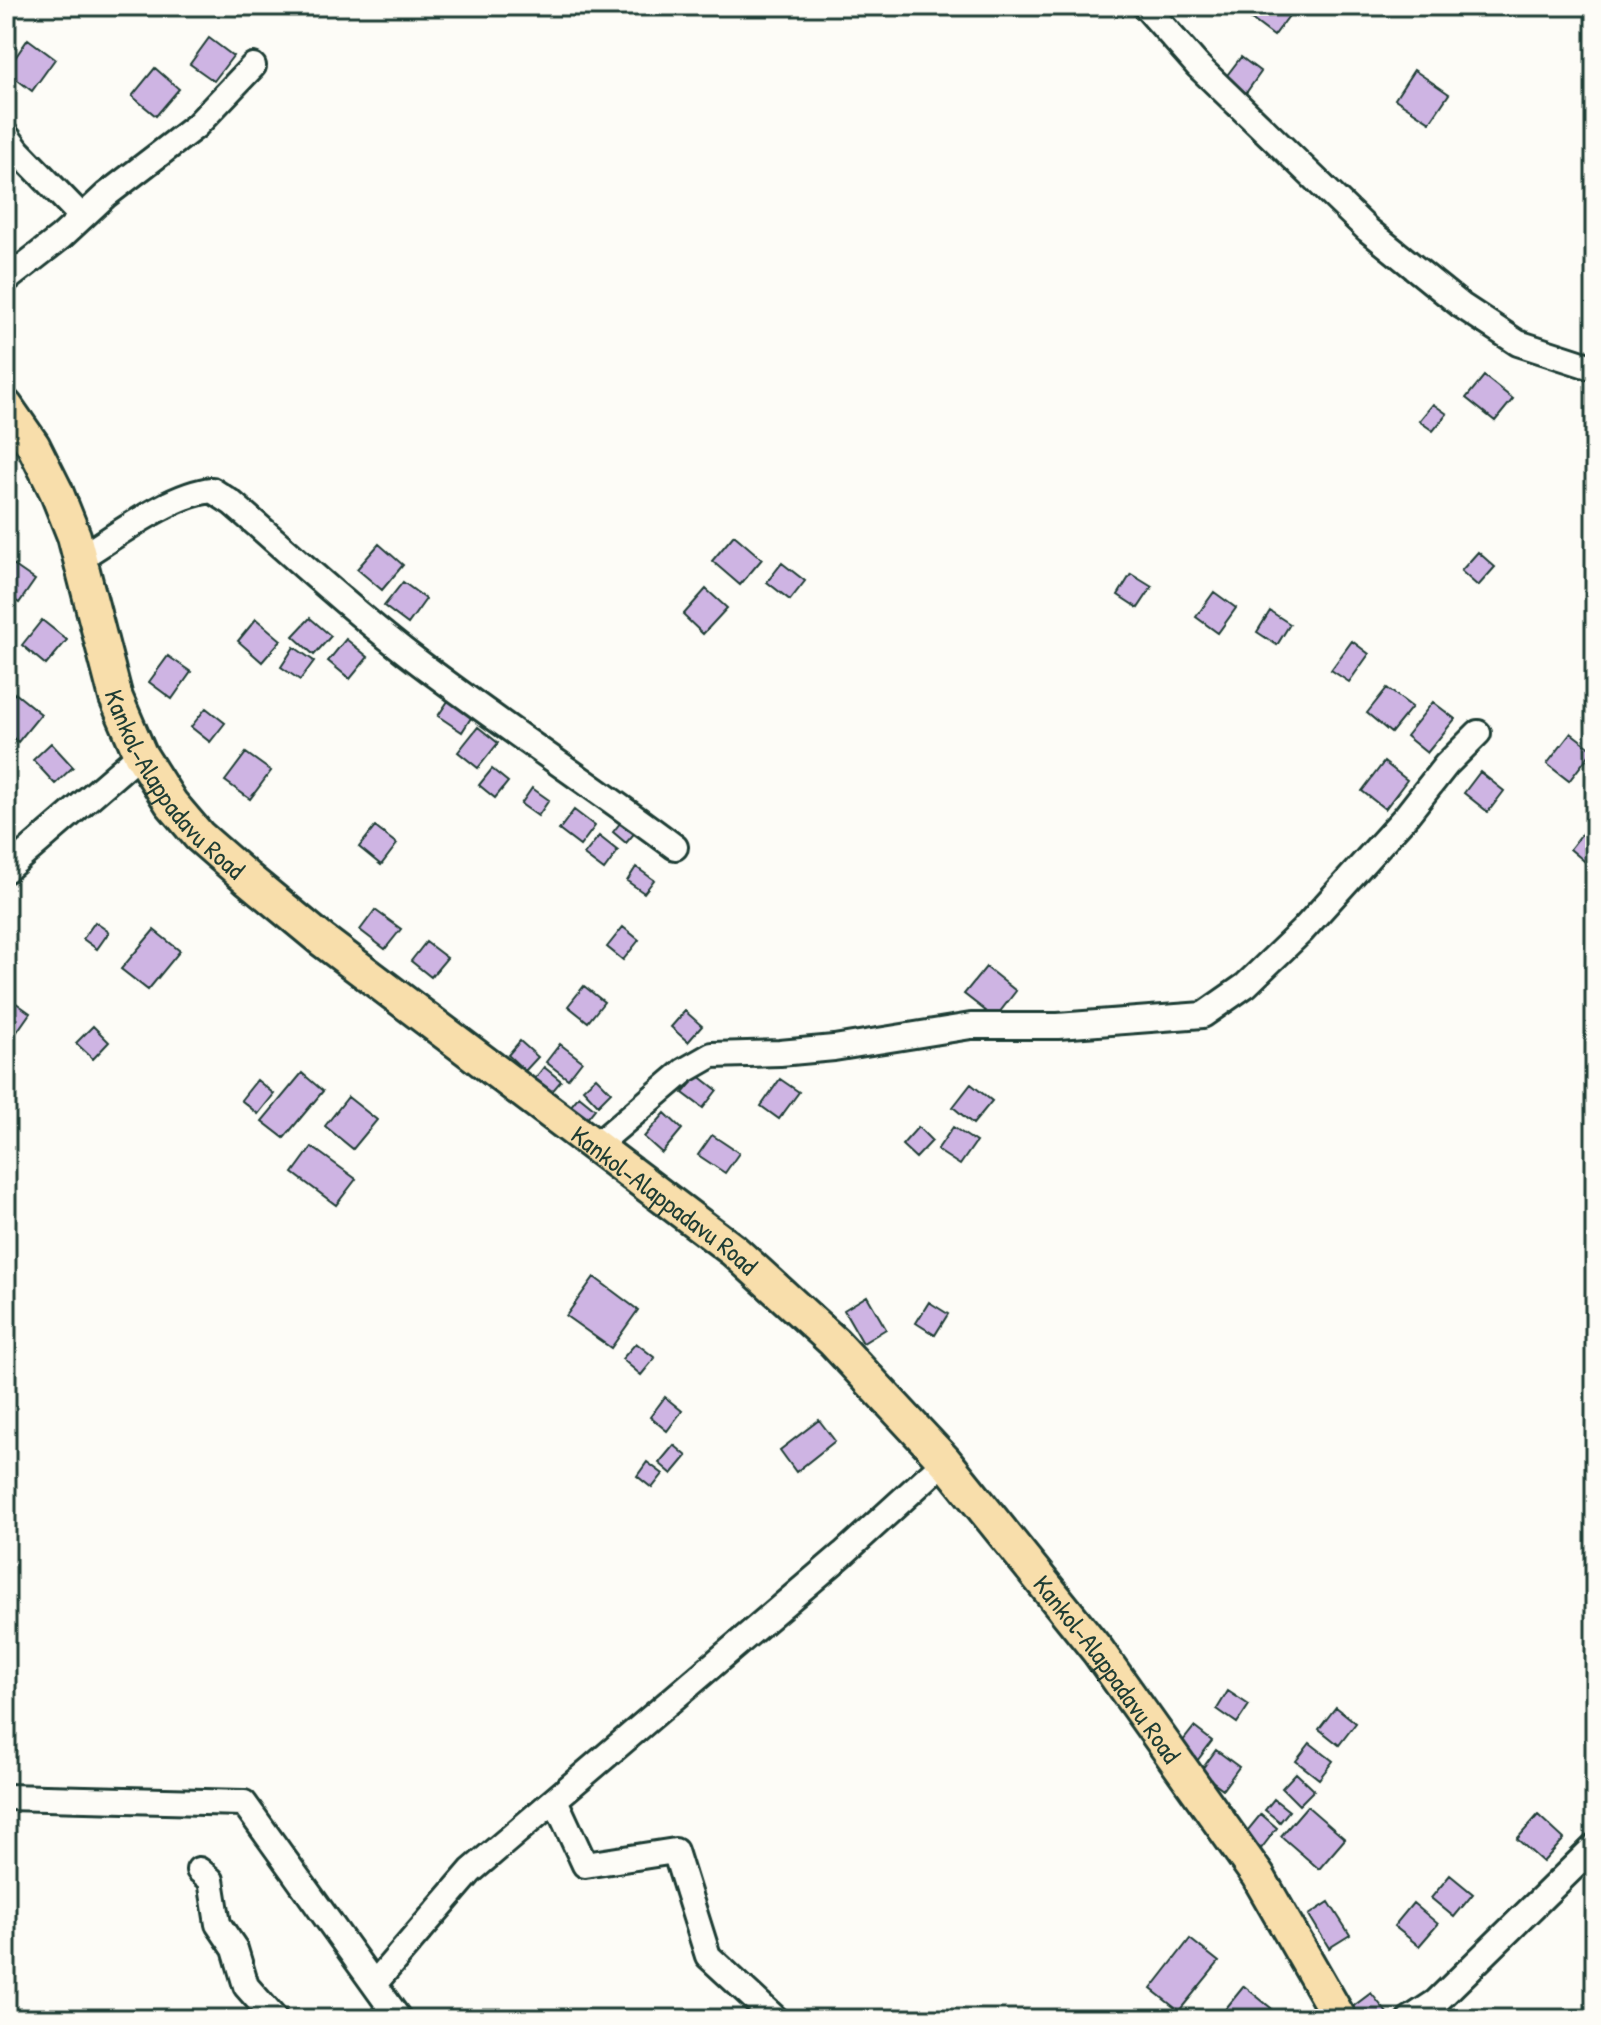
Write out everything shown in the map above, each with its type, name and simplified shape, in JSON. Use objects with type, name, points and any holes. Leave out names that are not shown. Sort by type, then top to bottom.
[{"type":"main road","name":"Kankol-Alappadavu Road","points":[[6,406],[33,445],[56,491],[74,536],[116,698],[140,754],[171,803],[199,836],[322,940],[597,1145],[744,1260],[834,1342],[945,1461],[1098,1651],[1258,1876],[1340,2019]]},
{"type":"street","points":[[1145,6],[1198,66],[1379,240],[1462,306],[1518,343],[1595,368]]},
{"type":"street","points":[[6,280],[106,195],[196,126],[253,66]]},
{"type":"street","points":[[6,135],[82,217]]},
{"type":"street","points":[[80,558],[169,505],[195,492],[212,490],[232,503],[405,652],[506,728],[603,793],[675,847]]},
{"type":"street","points":[[597,1145],[684,1071],[712,1055],[834,1048],[971,1026],[1058,1026],[1203,1015],[1246,985],[1302,931],[1406,816],[1446,765],[1478,733]]},
{"type":"street","points":[[6,870],[140,754]]},
{"type":"street","points":[[6,1797],[244,1803],[383,2005],[471,1871],[832,1563],[945,1461]]},
{"type":"street","points":[[555,1800],[585,1865],[675,1851],[708,1956],[776,2019]]},
{"type":"street","points":[[1410,2019],[1436,2002],[1595,1846]]},
{"type":"street","points":[[199,1870],[211,1880],[218,1924],[235,1949],[246,1986],[275,2019]]},
{"type":"building","points":[[1253,6],[1290,6],[1294,9],[1274,36],[1246,15]]},
{"type":"building","points":[[209,38],[233,56],[214,81],[190,64]]},
{"type":"building","points":[[28,39],[55,59],[32,91],[6,71]]},
{"type":"building","points":[[1241,57],[1261,72],[1246,93],[1225,78]]},
{"type":"building","points":[[155,68],[179,89],[156,116],[132,96]]},
{"type":"building","points":[[1414,70],[1449,94],[1430,122],[1395,99]]},
{"type":"building","points":[[1484,376],[1513,399],[1495,421],[1466,398]]},
{"type":"building","points":[[1433,404],[1447,414],[1433,431],[1419,421]]},
{"type":"building","points":[[734,535],[762,559],[740,585],[712,561]]},
{"type":"building","points":[[379,544],[403,565],[382,590],[357,569]]},
{"type":"building","points":[[1478,552],[1495,567],[1478,586],[1461,571]]},
{"type":"building","points":[[9,562],[35,580],[19,603],[6,594],[6,566]]},
{"type":"building","points":[[782,563],[805,581],[790,600],[767,582]]},
{"type":"building","points":[[1131,574],[1152,587],[1138,608],[1118,595]]},
{"type":"building","points":[[403,582],[426,599],[408,624],[384,606]]},
{"type":"building","points":[[706,589],[727,608],[703,634],[683,615]]},
{"type":"building","points":[[1214,592],[1236,608],[1218,633],[1196,617]]},
{"type":"building","points":[[1270,611],[1290,624],[1277,645],[1257,632]]},
{"type":"building","points":[[310,618],[331,636],[314,655],[293,636]]},
{"type":"building","points":[[256,619],[281,640],[262,662],[238,641]]},
{"type":"building","points":[[42,620],[67,640],[46,665],[22,645]]},
{"type":"building","points":[[346,639],[368,657],[350,679],[328,661]]},
{"type":"building","points":[[1352,641],[1369,654],[1349,682],[1331,670]]},
{"type":"building","points":[[294,647],[314,661],[300,680],[281,667]]},
{"type":"building","points":[[168,656],[191,672],[172,699],[149,682]]},
{"type":"building","points":[[1387,688],[1412,707],[1391,733],[1367,713]]},
{"type":"building","points":[[15,693],[41,714],[18,742],[6,732],[6,704]]},
{"type":"building","points":[[450,698],[474,713],[462,732],[438,716]]},
{"type":"building","points":[[1433,702],[1455,719],[1427,753],[1406,736]]},
{"type":"building","points":[[206,708],[225,723],[210,742],[191,727]]},
{"type":"building","points":[[478,727],[498,743],[478,768],[458,752]]},
{"type":"building","points":[[1571,733],[1593,750],[1569,781],[1547,764]]},
{"type":"building","points":[[51,743],[73,767],[55,784],[33,760]]},
{"type":"building","points":[[246,753],[271,771],[250,799],[225,781]]},
{"type":"building","points":[[1384,762],[1407,780],[1385,809],[1362,791]]},
{"type":"building","points":[[492,769],[508,782],[495,798],[479,785]]},
{"type":"building","points":[[1480,772],[1504,791],[1488,812],[1464,793]]},
{"type":"building","points":[[532,788],[549,800],[538,816],[521,804]]},
{"type":"building","points":[[574,810],[595,826],[580,846],[559,830]]},
{"type":"building","points":[[625,817],[639,828],[626,843],[613,832]]},
{"type":"building","points":[[375,827],[397,844],[381,865],[359,847]]},
{"type":"building","points":[[1584,831],[1595,841],[1595,858],[1589,865],[1570,849]]},
{"type":"building","points":[[599,836],[618,851],[604,870],[584,855]]},
{"type":"building","points":[[636,867],[654,880],[644,893],[627,881]]},
{"type":"building","points":[[375,910],[401,929],[385,949],[360,930]]},
{"type":"building","points":[[95,922],[109,932],[97,949],[83,939]]},
{"type":"building","points":[[623,927],[639,940],[623,960],[607,947]]},
{"type":"building","points":[[154,930],[180,951],[148,990],[121,969]]},
{"type":"building","points":[[426,942],[447,958],[431,977],[411,961]]},
{"type":"building","points":[[986,967],[1016,991],[995,1018],[964,994]]},
{"type":"building","points":[[584,986],[604,1002],[588,1022],[568,1006]]},
{"type":"building","points":[[12,1000],[30,1013],[16,1033],[6,1026],[6,1008]]},
{"type":"building","points":[[685,1011],[702,1026],[688,1042],[671,1027]]},
{"type":"building","points":[[93,1026],[109,1042],[93,1059],[76,1043]]},
{"type":"building","points":[[520,1041],[538,1057],[525,1071],[508,1055]]},
{"type":"building","points":[[560,1044],[582,1061],[568,1079],[546,1062]]},
{"type":"building","points":[[544,1067],[561,1081],[550,1094],[533,1081]]},
{"type":"building","points":[[302,1073],[323,1091],[284,1138],[262,1121]]},
{"type":"building","points":[[698,1075],[717,1090],[703,1108],[683,1093]]},
{"type":"building","points":[[596,1077],[611,1092],[598,1105],[583,1089]]},
{"type":"building","points":[[780,1079],[799,1092],[779,1119],[761,1106]]},
{"type":"building","points":[[257,1080],[274,1094],[258,1114],[241,1100]]},
{"type":"building","points":[[971,1084],[992,1101],[973,1124],[953,1107]]},
{"type":"building","points":[[579,1096],[595,1109],[586,1120],[570,1107]]},
{"type":"building","points":[[348,1097],[377,1120],[353,1149],[325,1126]]},
{"type":"building","points":[[665,1113],[682,1129],[662,1153],[644,1137]]},
{"type":"building","points":[[918,1127],[932,1141],[916,1158],[902,1145]]},
{"type":"building","points":[[953,1127],[976,1142],[960,1165],[937,1150]]},
{"type":"building","points":[[712,1135],[739,1153],[725,1173],[698,1155]]},
{"type":"building","points":[[312,1147],[356,1179],[336,1205],[293,1173]]},
{"type":"building","points":[[594,1277],[638,1310],[611,1348],[566,1316]]},
{"type":"building","points":[[867,1296],[886,1329],[863,1343],[844,1310]]},
{"type":"building","points":[[929,1302],[948,1314],[935,1335],[916,1323]]},
{"type":"building","points":[[636,1343],[655,1358],[641,1375],[622,1359]]},
{"type":"building","points":[[665,1397],[682,1411],[667,1431],[650,1417]]},
{"type":"building","points":[[819,1420],[835,1441],[796,1472],[780,1450]]},
{"type":"building","points":[[674,1445],[687,1456],[672,1474],[659,1463]]},
{"type":"building","points":[[647,1462],[663,1474],[652,1488],[637,1476]]},
{"type":"building","points":[[1228,1691],[1249,1705],[1237,1723],[1217,1709]]},
{"type":"building","points":[[1336,1707],[1356,1723],[1339,1745],[1319,1729]]},
{"type":"building","points":[[1194,1727],[1212,1741],[1197,1761],[1179,1746]]},
{"type":"building","points":[[1310,1743],[1333,1761],[1319,1779],[1296,1761]]},
{"type":"building","points":[[1216,1750],[1239,1767],[1223,1789],[1200,1772]]},
{"type":"building","points":[[1296,1773],[1314,1790],[1299,1805],[1282,1788]]},
{"type":"building","points":[[1274,1799],[1289,1811],[1280,1822],[1265,1810]]},
{"type":"building","points":[[1307,1806],[1345,1839],[1319,1869],[1281,1836]]},
{"type":"building","points":[[1261,1814],[1277,1828],[1260,1850],[1243,1836]]},
{"type":"building","points":[[1538,1815],[1564,1839],[1543,1862],[1517,1839]]},
{"type":"building","points":[[1450,1875],[1473,1894],[1454,1917],[1431,1898]]},
{"type":"building","points":[[1329,1902],[1350,1935],[1329,1948],[1309,1915]]},
{"type":"building","points":[[1413,1903],[1438,1924],[1419,1946],[1394,1926]]},
{"type":"building","points":[[1190,1939],[1219,1962],[1179,2011],[1151,1989]]},
{"type":"building","points":[[1244,1986],[1271,2008],[1263,2019],[1231,2019],[1223,2012]]},
{"type":"building","points":[[1371,1993],[1387,2013],[1379,2019],[1353,2019],[1347,2011]]}]
